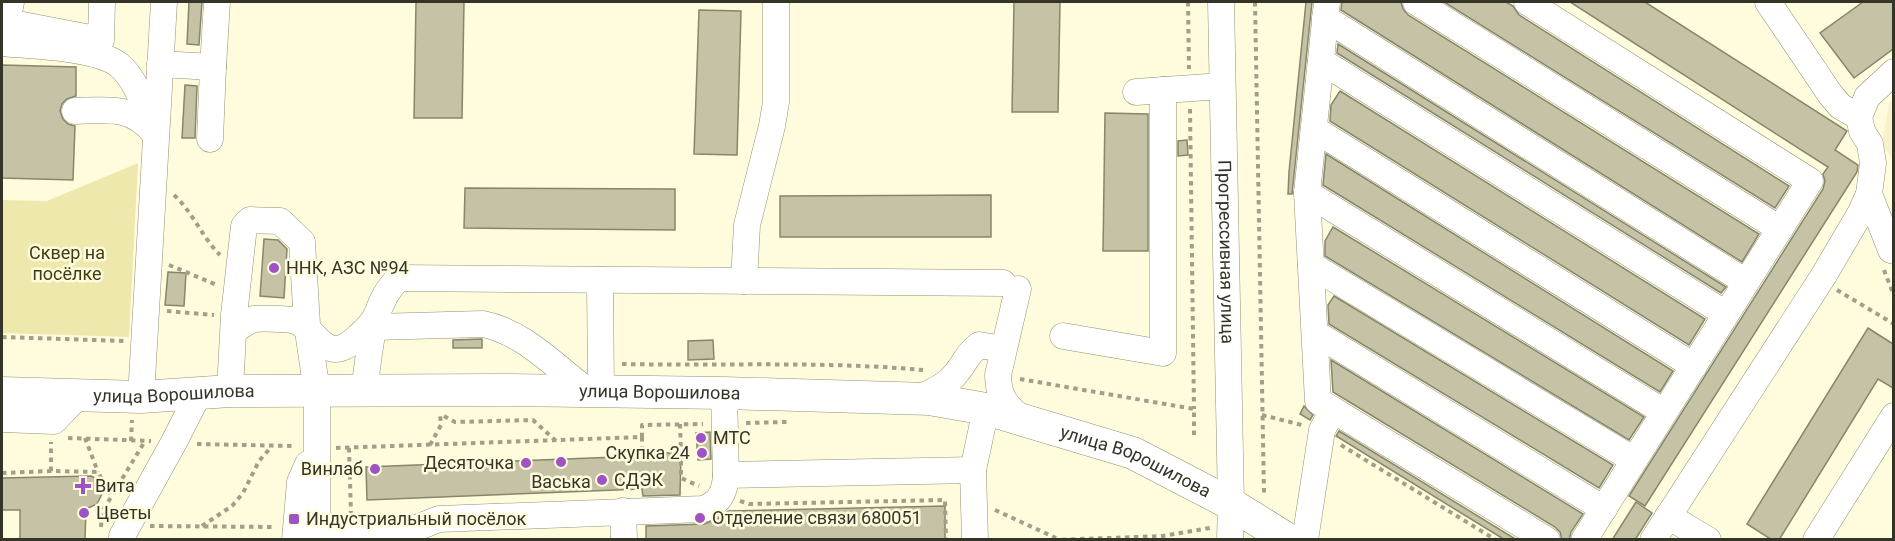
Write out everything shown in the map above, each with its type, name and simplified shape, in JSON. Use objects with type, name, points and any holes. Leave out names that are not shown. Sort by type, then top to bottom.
[{"type":"main road","name":"улица Ворошилова","points":[[2,393],[78,396],[136,404],[230,390],[364,391],[596,382],[730,393],[919,398],[986,409],[1133,453],[1230,526],[1289,540]]},
{"type":"street","points":[[11,2],[6,22],[101,40],[102,2]]},
{"type":"street","points":[[136,404],[154,171],[151,135],[160,64],[164,2]]},
{"type":"street","points":[[210,139],[217,2]]},
{"type":"street","points":[[744,281],[747,225],[776,102],[776,2]]},
{"type":"street","name":"Прогрессивная улица","points":[[1221,2],[1230,526]]},
{"type":"street","points":[[1416,2],[1780,229]]},
{"type":"street","points":[[1527,2],[1810,181],[1584,540]]},
{"type":"street","points":[[1768,2],[1830,94],[1840,106],[1859,117]]},
{"type":"street","points":[[1547,540],[1318,401],[1307,193],[1326,10],[1746,282]]},
{"type":"street","points":[[2,44],[88,53],[118,64],[135,86],[151,135]]},
{"type":"street","points":[[1321,61],[1726,314]]},
{"type":"street","points":[[160,64],[213,67]]},
{"type":"street","points":[[1653,540],[1824,275],[1861,212],[1869,194],[1873,163],[1870,144],[1862,131],[1859,117],[1868,97],[1893,72]]},
{"type":"street","points":[[1136,92],[1222,86]]},
{"type":"street","points":[[1063,336],[1162,353],[1163,90]]},
{"type":"street","points":[[75,111],[124,111],[138,117],[151,135]]},
{"type":"street","points":[[1314,129],[1694,366]]},
{"type":"street","points":[[1307,193],[1664,412]]},
{"type":"street","points":[[1869,194],[1893,253]]},
{"type":"street","points":[[230,390],[244,226],[250,220],[280,221],[302,242],[322,450],[318,535],[439,529],[623,511],[703,509],[714,504],[725,487],[725,423],[730,393]]},
{"type":"street","points":[[1311,265],[1634,460]]},
{"type":"street","points":[[364,391],[375,322],[381,300],[399,278],[1010,286],[998,390],[1007,405],[1021,419]]},
{"type":"street","points":[[234,330],[254,319],[292,320],[333,348],[347,346],[375,322],[483,324],[500,327],[536,350],[561,372],[596,382],[600,280]]},
{"type":"street","points":[[1315,333],[1608,501],[1627,502],[1604,540]]},
{"type":"street","points":[[919,398],[949,382],[960,369],[967,355],[979,345],[1003,348]]},
{"type":"street","points":[[112,534],[122,536],[199,393]]},
{"type":"street","points":[[2,419],[54,421],[78,396]]},
{"type":"street","points":[[975,540],[973,470],[986,409]]},
{"type":"street","points":[[1305,540],[1321,434],[1333,410]]},
{"type":"street","points":[[1816,540],[1890,428]]},
{"type":"street","points":[[726,475],[973,470]]},
{"type":"street","points":[[623,511],[624,540]]},
{"type":"street","points":[[1668,516],[1708,540]]},
{"type":"path","points":[[1188,2],[1194,438]]},
{"type":"path","points":[[1255,2],[1263,493]]},
{"type":"path","points":[[154,171],[166,188],[182,202],[216,251],[237,287]]},
{"type":"path","points":[[149,258],[220,286],[237,287]]},
{"type":"path","points":[[1835,289],[1893,324]]},
{"type":"path","points":[[2,337],[135,341]]},
{"type":"path","points":[[596,382],[777,363],[858,365],[934,371],[960,369]]},
{"type":"path","points":[[998,375],[1194,409]]},
{"type":"path","points":[[131,441],[136,404]]},
{"type":"path","points":[[429,446],[441,425],[440,412],[455,422],[533,420],[556,441]]},
{"type":"path","points":[[1262,416],[1302,425],[1321,434],[1496,540]]},
{"type":"path","points":[[322,450],[642,437],[642,424],[796,422]]},
{"type":"path","points":[[680,424],[681,453]]},
{"type":"path","points":[[51,437],[51,471]]},
{"type":"path","points":[[85,438],[98,472],[111,496]]},
{"type":"path","points":[[112,534],[102,512],[145,441]]},
{"type":"path","points":[[201,526],[232,506],[243,493],[259,461],[272,446]]},
{"type":"path","points":[[146,527],[201,526],[318,535],[349,448]]},
{"type":"path","points":[[2,472],[98,472]]},
{"type":"path","points":[[974,500],[1059,539]]},
{"type":"path","points":[[1053,540],[1163,536],[1230,526]]},
{"type":"shaded area","points":[[1893,100],[1893,160],[1882,143],[1889,103]]},
{"type":"green space","name":"Сквер на посёлке","points":[[138,163],[129,337],[2,333],[2,200],[47,201]]},
{"type":"building","points":[[189,2],[202,2],[199,45],[187,44]]},
{"type":"building","points":[[416,2],[464,2],[462,118],[414,118]]},
{"type":"building","points":[[1014,2],[1060,2],[1058,112],[1012,112]]},
{"type":"building","points":[[1306,2],[1312,2],[1292,194],[1288,194],[1289,172]]},
{"type":"building","points":[[1342,2],[1401,2],[1408,15],[1759,234],[1742,262],[1341,10]]},
{"type":"building","points":[[1444,2],[1506,2],[1513,6],[1519,15],[1789,186],[1775,208]]},
{"type":"building","points":[[1570,2],[1645,2],[1847,131],[1835,150],[1858,165],[1857,172],[1645,506],[1629,496],[1823,189],[1825,181],[1823,174],[1828,167]]},
{"type":"building","points":[[1863,2],[1893,2],[1893,49],[1854,78],[1820,33]]},
{"type":"building","points":[[699,10],[741,11],[737,155],[694,154]]},
{"type":"building","points":[[1338,44],[1726,287],[1721,293],[1337,53]]},
{"type":"building","points":[[2,65],[76,67],[76,96],[67,99],[60,111],[68,124],[75,126],[73,180],[2,178]]},
{"type":"building","points":[[185,85],[197,86],[195,138],[182,138]]},
{"type":"building","points":[[1340,91],[1705,319],[1689,345],[1330,121],[1331,105]]},
{"type":"building","points":[[1105,113],[1148,114],[1148,251],[1103,251]]},
{"type":"building","points":[[1187,140],[1188,155],[1178,156],[1178,141]]},
{"type":"building","points":[[1326,154],[1673,371],[1660,392],[1323,185]]},
{"type":"building","points":[[465,188],[675,189],[675,230],[464,228]]},
{"type":"building","points":[[991,195],[991,237],[780,237],[780,196]]},
{"type":"building","points":[[1333,227],[1644,417],[1629,440],[1325,256],[1325,241]]},
{"type":"building","name":"ННК, АЗС №94","points":[[264,239],[278,240],[287,249],[284,298],[260,296]]},
{"type":"building","points":[[168,272],[186,273],[184,306],[165,305]]},
{"type":"building","points":[[1334,296],[1613,465],[1599,488],[1329,324],[1328,305]]},
{"type":"building","points":[[1868,328],[1893,344],[1893,388],[1878,379],[1779,540],[1772,540],[1747,524]]},
{"type":"building","points":[[482,339],[482,348],[453,348],[453,340]]},
{"type":"building","points":[[713,340],[714,359],[688,360],[688,341]]},
{"type":"building","points":[[1331,360],[1583,514],[1571,532],[1569,540],[1562,540],[1560,532],[1555,527],[1333,392]]},
{"type":"building","points":[[1304,406],[1313,415],[1310,420],[1300,414]]},
{"type":"building","points":[[1339,431],[1517,540],[1505,540],[1336,436]]},
{"type":"building","points":[[710,432],[711,459],[698,460],[696,433]]},
{"type":"building","points":[[642,453],[681,453],[680,495],[643,496],[642,489],[367,500],[366,467],[642,456]]},
{"type":"building","points":[[91,476],[99,480],[103,492],[97,504],[86,509],[85,540],[20,540],[20,510],[2,510],[2,478]]},
{"type":"building","points":[[1636,502],[1652,513],[1635,540],[1612,540]]},
{"type":"building","points":[[945,506],[945,540],[646,540],[646,526],[704,524],[728,511]]},
{"type":"place","name":"ННК, АЗС №94","points":[[274,268]]},
{"type":"place","name":"МТС","points":[[701,438]]},
{"type":"place","name":"Скупка 24","points":[[702,453]]},
{"type":"place","name":"Васька","points":[[561,462]]},
{"type":"place","name":"Десяточка","points":[[526,463]]},
{"type":"place","name":"Винлаб","points":[[375,469]]},
{"type":"place","name":"СДЭК","points":[[602,480]]},
{"type":"place","name":"Вита","points":[[83,486]]},
{"type":"place","name":"Цветы","points":[[84,513]]},
{"type":"place","name":"Отделение связи 680051","points":[[700,518]]},
{"type":"place","name":"Индустриальный посёлок","points":[[294,519]]}]
